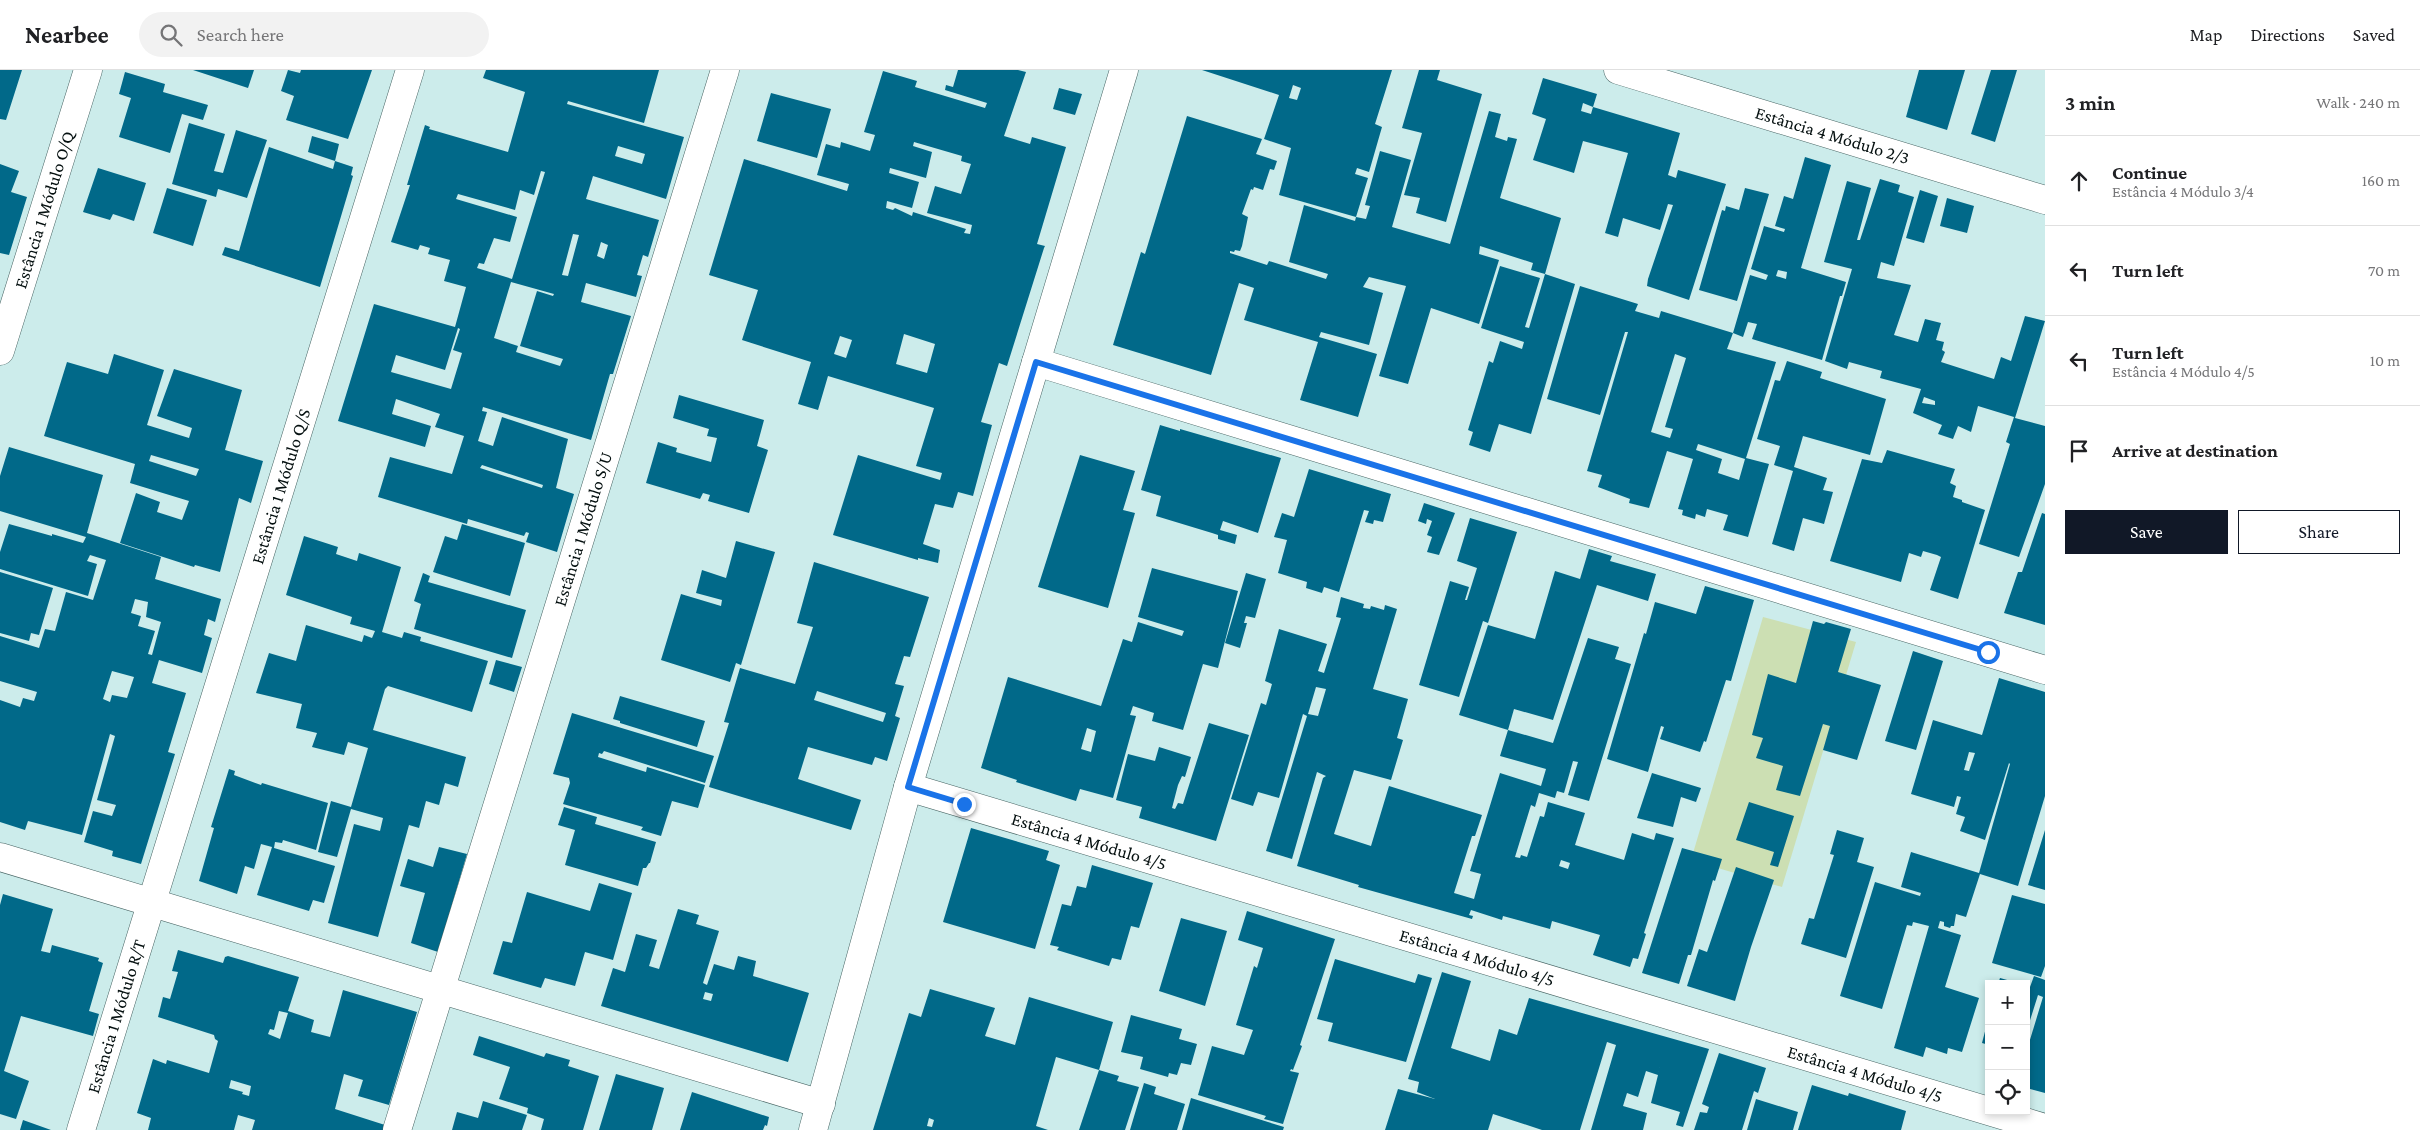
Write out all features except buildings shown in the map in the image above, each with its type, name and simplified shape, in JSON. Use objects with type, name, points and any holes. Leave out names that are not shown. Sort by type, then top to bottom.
[{"type":"street","name":"Estância 1 Módulo O/Q","points":[[0,351],[88,70]]},
{"type":"street","name":"Estância 1 Módulo Q/S","points":[[150,902],[410,70]]},
{"type":"street","name":"Estância 1 Módulo S/U","points":[[397,1130],[725,70]]},
{"type":"street","points":[[813,1130],[908,787],[1124,70]]},
{"type":"street","name":"Estância 4 Módulo 2/3","points":[[1618,70],[2045,200]]},
{"type":"street","points":[[1036,362],[2045,670]]},
{"type":"street","name":"Estância 4 Módulo 4/5","points":[[908,787],[2045,1128]]},
{"type":"street","points":[[0,857],[821,1104]]},
{"type":"street","name":"Estância 1 Módulo R/T","points":[[81,1130],[150,902]]},
{"type":"green space","points":[[1763,617],[1856,642],[1782,887],[1691,860]]},
{"type":"route","points":[[964,804],[908,787],[1036,362],[1988,652]]}]
